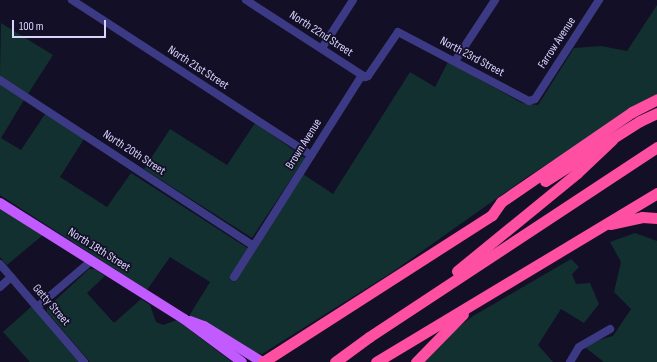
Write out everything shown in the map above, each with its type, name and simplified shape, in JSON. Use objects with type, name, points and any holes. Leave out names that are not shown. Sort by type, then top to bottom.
[{"type":"highway","points":[[492,215],[501,202],[632,112],[657,99]]},
{"type":"highway","points":[[263,362],[640,121],[657,113]]},
{"type":"highway","points":[[411,309],[577,173],[612,140]]},
{"type":"highway","points":[[335,362],[411,309],[657,147]]},
{"type":"highway","points":[[376,362],[657,193]]},
{"type":"highway","points":[[602,226],[642,217],[657,218]]},
{"type":"highway","points":[[416,362],[475,302]]},
{"type":"main road","name":"North 18th Street","points":[[0,202],[184,319],[242,362]]},
{"type":"main road","name":"North 18th Street","points":[[184,319],[204,326],[263,362]]},
{"type":"street","name":"North 21st Street","points":[[72,0],[311,155]]},
{"type":"street","name":"North 22nd Street","points":[[246,0],[362,75]]},
{"type":"street","points":[[322,48],[353,0]]},
{"type":"street","points":[[455,61],[495,0]]},
{"type":"street","name":"Farrow Avenue","points":[[535,99],[599,0]]},
{"type":"street","name":"Brown Avenue","points":[[234,278],[362,75],[368,76],[398,32]]},
{"type":"street","name":"North 23rd Street","points":[[398,32],[529,101],[535,99]]},
{"type":"street","name":"North 20th Street","points":[[0,80],[254,246]]},
{"type":"street","points":[[37,307],[91,260]]},
{"type":"street","name":"Getty Street","points":[[0,264],[84,362]]},
{"type":"street","points":[[0,286],[11,277]]},
{"type":"street","points":[[570,362],[579,347],[610,329]]},
{"type":"green space","points":[[657,5],[657,94],[527,177],[394,271],[262,354],[255,353],[189,316],[210,282],[170,257],[147,290],[0,195],[0,84],[24,100],[1,138],[21,150],[45,114],[84,139],[60,177],[107,207],[131,173],[249,249],[230,279],[235,282],[303,174],[333,194],[410,72],[435,87],[448,62],[522,103],[538,105],[574,48],[601,46],[627,51]]},
{"type":"green space","points":[[1,23],[53,55],[28,94],[0,76]]},
{"type":"green space","points":[[255,123],[305,158],[252,238],[144,169],[170,129],[227,165]]},
{"type":"green space","points":[[0,208],[43,235],[7,265],[0,257]]},
{"type":"green space","points":[[635,233],[657,241],[657,362],[604,362],[586,348],[593,342],[613,336],[631,309],[614,292],[621,262],[610,242]]},
{"type":"green space","points":[[571,259],[579,267],[572,274],[576,284],[590,283],[599,304],[584,323],[561,309],[538,345],[553,362],[423,362],[456,329],[473,316]]},
{"type":"green space","points":[[89,269],[95,269],[105,276],[87,293],[114,323],[141,299],[150,305],[156,322],[163,325],[177,320],[232,362],[90,362],[47,312],[47,308]]},
{"type":"green space","points":[[32,306],[80,362],[30,362],[3,332]]}]
